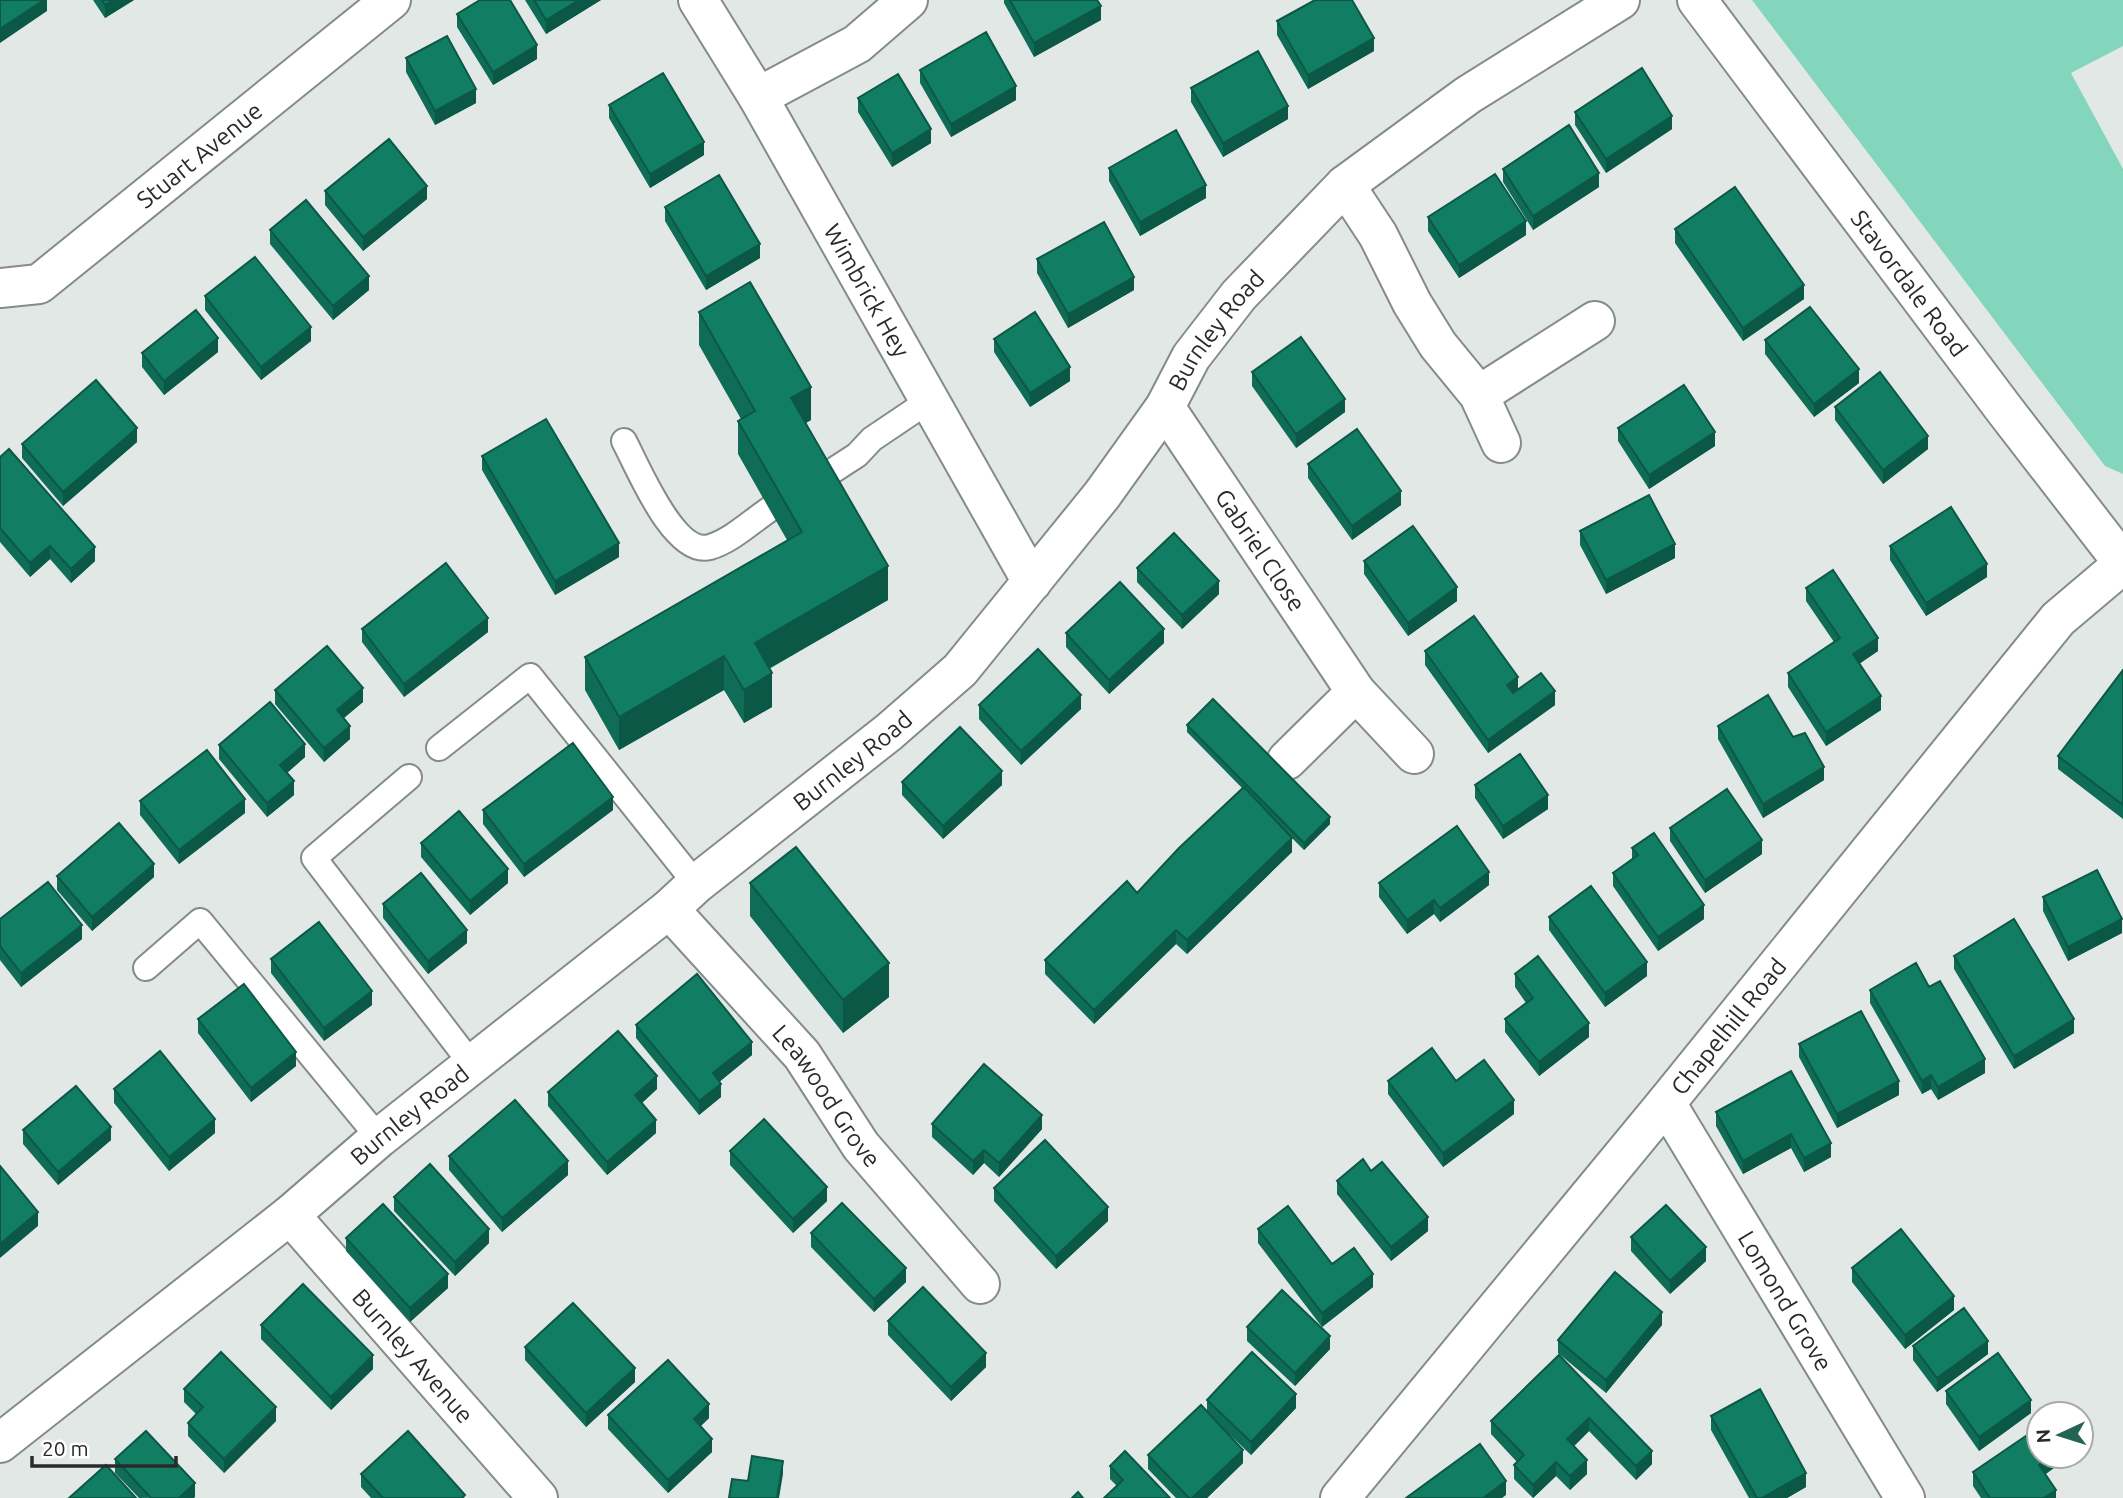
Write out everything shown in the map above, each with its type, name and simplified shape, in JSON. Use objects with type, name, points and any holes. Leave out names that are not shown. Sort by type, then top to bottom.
[{"type":"street","name":"Stuart Avenue","points":[[0,288],[39,284],[391,0]]},
{"type":"street","name":"Wimbrick Hey","points":[[698,0],[758,97],[1032,582]]},
{"type":"street","points":[[758,97],[858,44],[908,0]]},
{"type":"street","name":"Burnley Road","points":[[0,1443],[290,1215],[379,1138],[473,1066],[889,732],[960,670],[1102,495],[1165,407],[1191,357],[1240,295],[1345,185],[1468,95],[1620,0]]},
{"type":"street","name":"Stavordale Road","points":[[1697,0],[2123,564]]},
{"type":"street","points":[[1345,185],[1378,235],[1412,303],[1438,345],[1479,395],[1501,443]]},
{"type":"street","points":[[1479,395],[1595,321]]},
{"type":"street","name":"Gabriel Close","points":[[1165,407],[1356,692],[1414,754]]},
{"type":"street","name":"Chapelhill Road","points":[[1340,1498],[1666,1103],[2058,620],[2123,564]]},
{"type":"street","points":[[1287,760],[1356,692]]},
{"type":"street","name":"Leawood Grove","points":[[682,897],[802,1055],[861,1146],[979,1284]]},
{"type":"street","name":"Lomond Grove","points":[[1666,1103],[1905,1498]]},
{"type":"street","name":"Burnley Avenue","points":[[290,1215],[538,1498]]},
{"type":"lane","points":[[820,479],[856,455],[872,439],[930,400]]},
{"type":"lane","points":[[624,441],[664,516],[682,538],[696,548],[710,547],[722,541],[770,509]]},
{"type":"lane","points":[[439,748],[530,676],[682,897]]},
{"type":"lane","points":[[409,777],[314,858],[473,1066]]},
{"type":"lane","points":[[146,968],[200,921],[379,1138]]},
{"type":"green space","points":[[1752,0],[2123,0],[2123,46],[2071,73],[2123,169],[2123,474],[2105,466]]},
{"type":"building","points":[[0,0],[44,0],[0,29]]},
{"type":"building","points":[[480,0],[510,0],[537,45],[493,72],[457,14]]},
{"type":"building","points":[[534,0],[579,0],[546,20]]},
{"type":"building","points":[[1010,0],[1097,0],[1101,6],[1034,43]]},
{"type":"building","points":[[1315,0],[1352,0],[1374,38],[1308,75],[1277,21]]},
{"type":"building","points":[[986,32],[1016,86],[951,124],[920,70]]},
{"type":"building","points":[[447,36],[476,89],[435,111],[406,58]]},
{"type":"building","points":[[1258,51],[1288,106],[1223,143],[1191,88]]},
{"type":"building","points":[[1642,68],[1672,116],[1606,159],[1575,112]]},
{"type":"building","points":[[663,73],[704,142],[650,174],[609,105]]},
{"type":"building","points":[[898,74],[931,129],[892,153],[858,98]]},
{"type":"building","points":[[1569,125],[1599,173],[1533,216],[1503,169]]},
{"type":"building","points":[[1176,130],[1206,185],[1140,222],[1109,168]]},
{"type":"building","points":[[389,139],[427,186],[363,237],[325,191]]},
{"type":"building","points":[[1495,174],[1526,221],[1459,265],[1428,217]]},
{"type":"building","points":[[719,175],[760,244],[706,276],[665,207]]},
{"type":"building","points":[[1735,187],[1804,285],[1743,328],[1675,229]]},
{"type":"building","points":[[306,200],[369,276],[333,306],[270,230]]},
{"type":"building","points":[[1104,222],[1134,277],[1068,314],[1037,259]]},
{"type":"building","points":[[255,257],[311,327],[261,367],[205,296]]},
{"type":"building","points":[[750,282],[811,387],[791,398],[888,566],[755,643],[772,673],[744,690],[724,656],[619,717],[585,657],[802,532],[738,421],[755,411],[699,312]]},
{"type":"building","points":[[1810,307],[1859,369],[1814,404],[1765,340]]},
{"type":"building","points":[[196,310],[218,338],[164,381],[142,353]]},
{"type":"building","points":[[1035,312],[1070,367],[1030,393],[994,339]]},
{"type":"building","points":[[1301,337],[1345,399],[1296,434],[1252,372]]},
{"type":"building","points":[[1880,372],[1928,436],[1883,470],[1835,407]]},
{"type":"building","points":[[96,380],[137,428],[63,492],[22,444]]},
{"type":"building","points":[[1684,385],[1715,432],[1649,475],[1618,428]]},
{"type":"building","points":[[546,419],[619,543],[555,581],[482,456]]},
{"type":"building","points":[[1357,429],[1401,491],[1352,526],[1308,464]]},
{"type":"building","points":[[9,449],[95,547],[71,569],[50,546],[30,563],[0,528],[0,457]]},
{"type":"building","points":[[1649,495],[1675,544],[1606,580],[1580,531]]},
{"type":"building","points":[[1951,507],[1987,564],[1926,603],[1890,546]]},
{"type":"building","points":[[1413,526],[1457,587],[1408,623],[1364,561]]},
{"type":"building","points":[[1174,533],[1219,581],[1182,615],[1137,568]]},
{"type":"building","points":[[446,563],[488,618],[404,684],[362,629]]},
{"type":"building","points":[[1833,570],[1878,638],[1853,654],[1881,696],[1826,732],[1788,673],[1840,638],[1806,588]]},
{"type":"building","points":[[1120,582],[1164,629],[1109,680],[1066,633]]},
{"type":"building","points":[[1474,616],[1518,677],[1507,685],[1513,693],[1541,673],[1555,691],[1488,740],[1425,651]]},
{"type":"building","points":[[327,646],[363,688],[337,710],[350,726],[324,748],[275,690]]},
{"type":"building","points":[[1038,649],[1081,695],[1021,751],[979,705]]},
{"type":"building","points":[[2123,670],[2123,805],[2058,756]]},
{"type":"building","points":[[1768,695],[1793,737],[1805,733],[1824,767],[1763,804],[1718,726]]},
{"type":"building","points":[[1213,699],[1330,817],[1304,843],[1187,725]]},
{"type":"building","points":[[270,702],[305,744],[280,765],[294,781],[267,803],[219,745]]},
{"type":"building","points":[[960,727],[1002,771],[943,826],[902,782]]},
{"type":"building","points":[[573,743],[613,797],[524,864],[483,810]]},
{"type":"building","points":[[207,750],[245,799],[179,850],[140,801]]},
{"type":"building","points":[[1520,754],[1548,795],[1503,826],[1475,785]]},
{"type":"building","points":[[1244,787],[1292,838],[1187,940],[1176,930],[1094,1010],[1045,960],[1127,881],[1137,893],[1179,848]]},
{"type":"building","points":[[1727,789],[1762,840],[1705,880],[1670,828]]},
{"type":"building","points":[[459,811],[508,869],[470,901],[421,843]]},
{"type":"building","points":[[119,823],[154,864],[92,917],[57,876]]},
{"type":"building","points":[[1457,826],[1489,872],[1440,908],[1434,900],[1407,920],[1379,883]]},
{"type":"building","points":[[1654,833],[1704,905],[1658,937],[1613,873],[1638,855],[1632,848]]},
{"type":"building","points":[[796,847],[889,963],[843,1000],[750,883]]},
{"type":"building","points":[[2097,870],[2122,919],[2068,947],[2043,897]]},
{"type":"building","points":[[421,873],[467,930],[428,961],[383,904]]},
{"type":"building","points":[[48,882],[82,925],[21,973],[0,946],[0,919]]},
{"type":"building","points":[[1591,886],[1647,962],[1605,993],[1549,917]]},
{"type":"building","points":[[2014,919],[2074,1019],[2014,1056],[1954,956]]},
{"type":"building","points":[[319,922],[372,991],[324,1028],[271,959]]},
{"type":"building","points":[[1538,956],[1589,1023],[1539,1062],[1505,1019],[1533,998],[1515,974]]},
{"type":"building","points":[[1916,963],[1929,987],[1940,981],[1985,1059],[1938,1087],[1931,1075],[1922,1081],[1870,990]]},
{"type":"building","points":[[697,974],[752,1042],[713,1073],[721,1084],[699,1101],[636,1025]]},
{"type":"building","points":[[244,984],[296,1052],[251,1088],[198,1019]]},
{"type":"building","points":[[1861,1011],[1899,1081],[1837,1114],[1799,1044]]},
{"type":"building","points":[[618,1031],[657,1076],[635,1095],[656,1120],[607,1162],[548,1092]]},
{"type":"building","points":[[1432,1048],[1456,1081],[1484,1060],[1514,1100],[1443,1153],[1388,1081]]},
{"type":"building","points":[[160,1051],[215,1119],[169,1157],[114,1089]]},
{"type":"building","points":[[984,1064],[1042,1115],[999,1163],[984,1150],[973,1161],[932,1124]]},
{"type":"building","points":[[1791,1071],[1831,1143],[1804,1158],[1791,1134],[1743,1161],[1716,1112]]},
{"type":"building","points":[[76,1086],[111,1127],[58,1172],[23,1130]]},
{"type":"building","points":[[515,1100],[568,1161],[502,1218],[449,1156]]},
{"type":"building","points":[[764,1119],[827,1187],[793,1219],[730,1151]]},
{"type":"building","points":[[1045,1140],[1108,1207],[1056,1256],[994,1188]]},
{"type":"building","points":[[1363,1159],[1371,1171],[1382,1162],[1428,1217],[1391,1247],[1337,1181]]},
{"type":"building","points":[[430,1164],[489,1229],[455,1262],[394,1197]]},
{"type":"building","points":[[0,1166],[38,1212],[0,1244]]},
{"type":"building","points":[[842,1203],[906,1268],[874,1299],[811,1233]]},
{"type":"building","points":[[383,1204],[448,1274],[410,1308],[346,1238]]},
{"type":"building","points":[[1666,1205],[1706,1247],[1670,1281],[1631,1237]]},
{"type":"building","points":[[1288,1206],[1332,1264],[1354,1248],[1373,1274],[1322,1313],[1258,1229]]},
{"type":"building","points":[[1901,1229],[1954,1296],[1905,1335],[1852,1268]]},
{"type":"building","points":[[1615,1272],[1662,1312],[1606,1380],[1558,1340]]},
{"type":"building","points":[[303,1284],[373,1355],[331,1397],[261,1325]]},
{"type":"building","points":[[923,1287],[986,1353],[951,1387],[888,1321]]},
{"type":"building","points":[[1282,1290],[1330,1336],[1295,1373],[1247,1327]]},
{"type":"building","points":[[573,1303],[635,1368],[586,1413],[525,1347]]},
{"type":"building","points":[[1964,1308],[1988,1341],[1937,1378],[1913,1346]]},
{"type":"building","points":[[221,1352],[276,1407],[224,1459],[188,1423],[203,1407],[184,1389]]},
{"type":"building","points":[[1252,1352],[1296,1394],[1251,1442],[1207,1400]]},
{"type":"building","points":[[1998,1353],[2031,1400],[2025,1400],[2025,1404],[1979,1437],[1946,1391]]},
{"type":"building","points":[[1559,1355],[1652,1451],[1636,1466],[1589,1418],[1567,1439],[1587,1460],[1570,1476],[1556,1462],[1533,1485],[1514,1465],[1524,1455],[1491,1421]]},
{"type":"building","points":[[668,1360],[709,1404],[694,1419],[712,1439],[668,1480],[608,1415]]},
{"type":"building","points":[[1760,1389],[1806,1473],[1762,1498],[1757,1498],[1711,1416]]},
{"type":"building","points":[[1201,1405],[1243,1450],[1189,1498],[1148,1455]]},
{"type":"building","points":[[146,1431],[195,1483],[179,1498],[151,1498],[115,1459]]},
{"type":"building","points":[[408,1431],[465,1495],[462,1498],[383,1498],[361,1474]]},
{"type":"building","points":[[2025,1437],[2025,1470],[2042,1470],[2056,1490],[2044,1498],[1990,1498],[1973,1472]]},
{"type":"building","points":[[1480,1444],[1506,1481],[1483,1498],[1406,1498]]},
{"type":"building","points":[[1125,1451],[1170,1498],[1104,1498],[1123,1480],[1110,1466]]},
{"type":"building","points":[[752,1456],[783,1461],[777,1498],[729,1498],[732,1479],[748,1481]]},
{"type":"building","points":[[106,1465],[136,1498],[69,1498]]},
{"type":"building","points":[[1078,1492],[1083,1498],[1072,1498]]}]
